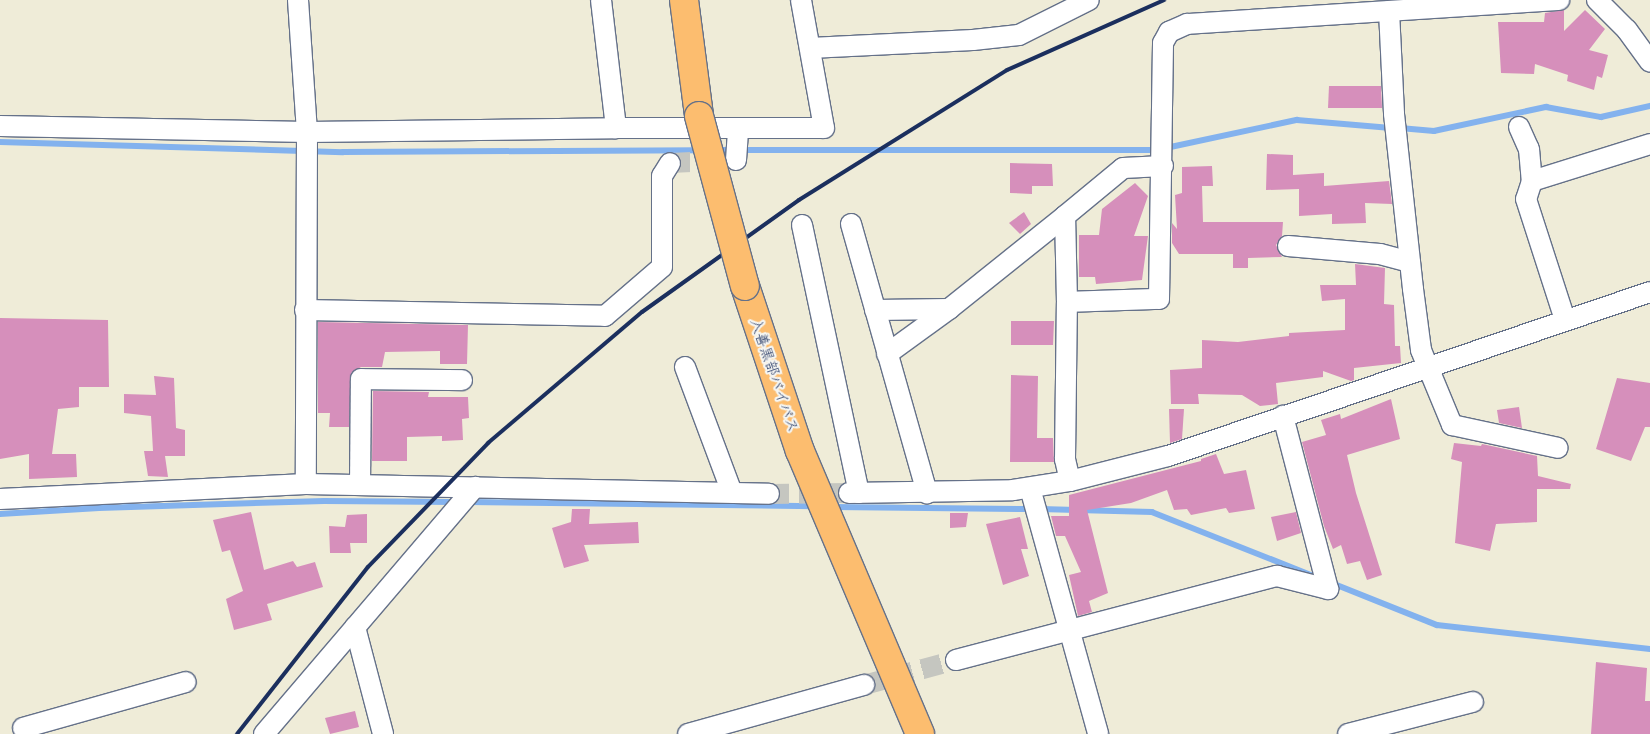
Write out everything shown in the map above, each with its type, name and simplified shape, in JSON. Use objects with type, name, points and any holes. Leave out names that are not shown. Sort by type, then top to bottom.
[{"type":"highway","name":"入善黒部バイパス","points":[[684,0],[699,116],[745,286],[800,451],[920,734]]},
{"type":"street","points":[[298,0],[307,132],[306,484]]},
{"type":"street","points":[[601,0],[616,128]]},
{"type":"street","points":[[0,126],[307,132],[616,128],[824,128],[800,0]]},
{"type":"street","points":[[810,48],[973,40],[1019,35],[1089,0]]},
{"type":"street","points":[[1067,302],[1159,299],[1163,166],[1163,43],[1169,32],[1188,24],[1559,0]]},
{"type":"street","points":[[1597,0],[1627,30],[1650,62]]},
{"type":"street","points":[[1389,11],[1394,114],[1421,350],[1452,425],[1558,448]]},
{"type":"street","points":[[1519,127],[1529,149],[1532,181],[1526,199],[1565,320]]},
{"type":"street","points":[[736,160],[738,128]]},
{"type":"street","points":[[1532,181],[1650,144]]},
{"type":"street","points":[[305,310],[605,316],[662,267],[662,176],[670,163]]},
{"type":"street","points":[[888,354],[948,309],[1123,168],[1163,166]]},
{"type":"street","points":[[1065,216],[1067,302],[1065,459],[1070,481]]},
{"type":"street","points":[[851,224],[927,493]]},
{"type":"street","points":[[802,225],[854,493],[927,493],[1030,488],[1070,481],[1168,456],[1650,292]]},
{"type":"street","points":[[1288,246],[1380,254],[1410,262]]},
{"type":"street","points":[[875,310],[948,309]]},
{"type":"street","points":[[685,367],[732,493]]},
{"type":"street","points":[[360,485],[361,379],[462,380]]},
{"type":"street","points":[[956,660],[1070,632],[1277,576],[1328,589],[1284,416]]},
{"type":"street","points":[[0,499],[306,484],[769,494]]},
{"type":"street","points":[[264,734],[475,487]]},
{"type":"street","points":[[1030,488],[1098,734]]},
{"type":"street","points":[[355,627],[383,734]]},
{"type":"street","points":[[21,732],[186,682]]},
{"type":"street","points":[[688,734],[864,685]]},
{"type":"street","points":[[1348,734],[1473,702]]},
{"type":"building","points":[[1564,10],[1564,31],[1585,10],[1605,29],[1589,50],[1608,55],[1602,78],[1597,76],[1594,90],[1567,81],[1568,75],[1535,64],[1534,74],[1501,73],[1498,22],[1544,22],[1545,13]]},
{"type":"building","points":[[1329,86],[1381,86],[1382,108],[1328,108]]},
{"type":"building","points":[[1267,154],[1293,155],[1293,175],[1324,173],[1324,186],[1389,181],[1392,204],[1365,203],[1366,223],[1332,224],[1332,214],[1299,216],[1299,189],[1266,190]]},
{"type":"building","points":[[1010,163],[1052,164],[1053,186],[1032,186],[1032,194],[1010,193]]},
{"type":"building","points":[[1212,166],[1213,186],[1202,186],[1203,222],[1283,222],[1282,236],[1276,245],[1282,257],[1248,258],[1248,268],[1233,268],[1233,254],[1179,254],[1172,243],[1172,223],[1177,229],[1175,195],[1182,193],[1182,167]]},
{"type":"building","points":[[1135,183],[1148,196],[1134,236],[1148,236],[1142,280],[1096,284],[1095,277],[1079,277],[1079,235],[1099,235],[1102,209]]},
{"type":"building","points":[[1024,212],[1031,224],[1020,234],[1009,223]]},
{"type":"building","points":[[1355,264],[1385,268],[1384,304],[1394,305],[1395,346],[1400,346],[1401,363],[1354,368],[1354,380],[1351,381],[1323,371],[1323,377],[1276,383],[1278,404],[1260,406],[1242,395],[1198,394],[1199,404],[1171,404],[1170,370],[1202,368],[1202,340],[1238,342],[1289,336],[1289,333],[1345,330],[1345,299],[1322,301],[1320,285],[1356,285]]},
{"type":"building","points":[[0,318],[108,320],[109,387],[79,387],[79,407],[58,409],[52,454],[76,454],[77,477],[29,479],[29,454],[0,459]]},
{"type":"building","points":[[1011,321],[1054,321],[1053,345],[1011,345]]},
{"type":"building","points":[[318,322],[468,325],[467,364],[440,364],[440,351],[385,352],[382,367],[361,367],[351,373],[349,427],[329,427],[330,413],[318,413]]},
{"type":"building","points":[[1011,375],[1038,376],[1037,438],[1053,438],[1054,462],[1010,462]]},
{"type":"building","points":[[154,376],[174,378],[176,428],[185,430],[185,456],[165,456],[168,477],[148,476],[144,451],[153,451],[151,416],[124,413],[124,394],[156,395]]},
{"type":"building","points":[[1617,378],[1650,383],[1650,427],[1645,427],[1631,461],[1596,449]]},
{"type":"building","points":[[373,391],[429,392],[428,397],[468,397],[469,418],[462,419],[463,440],[442,441],[442,436],[407,437],[407,461],[372,461]]},
{"type":"building","points":[[1391,399],[1400,439],[1347,455],[1356,493],[1382,575],[1367,580],[1360,561],[1347,564],[1341,545],[1333,549],[1324,526],[1302,442],[1326,435],[1321,420],[1340,414],[1341,419]]},
{"type":"building","points":[[1519,407],[1522,428],[1499,423],[1497,410]]},
{"type":"building","points":[[1169,409],[1184,409],[1182,439],[1170,443]]},
{"type":"building","points":[[1454,443],[1481,446],[1482,444],[1537,456],[1538,476],[1571,484],[1570,489],[1537,489],[1537,522],[1496,524],[1490,551],[1455,543],[1462,462],[1451,459]]},
{"type":"building","points":[[1216,454],[1224,474],[1246,470],[1255,509],[1229,513],[1226,508],[1191,515],[1187,509],[1174,510],[1167,490],[1131,503],[1087,510],[1108,593],[1089,601],[1092,612],[1078,616],[1069,575],[1081,572],[1065,536],[1056,536],[1051,516],[1069,516],[1069,495],[1201,461],[1201,459]]},
{"type":"building","points":[[572,509],[590,509],[589,524],[638,522],[639,543],[584,545],[589,561],[564,568],[552,528],[571,522]]},
{"type":"building","points":[[251,512],[264,570],[293,561],[297,567],[315,562],[323,587],[267,604],[272,620],[234,630],[226,599],[243,591],[230,550],[222,552],[213,520]]},
{"type":"building","points":[[1296,512],[1301,533],[1277,541],[1271,517]]},
{"type":"building","points":[[950,513],[968,513],[966,527],[950,528]]},
{"type":"building","points":[[367,514],[367,543],[350,543],[351,553],[330,553],[329,526],[345,527],[347,515]]},
{"type":"building","points":[[1020,517],[1028,549],[1021,549],[1029,576],[1003,585],[986,524]]},
{"type":"building","points":[[1596,662],[1647,668],[1645,701],[1650,701],[1650,734],[1591,734]]},
{"type":"building","points":[[355,711],[359,727],[330,734],[325,718]]},
{"type":"waterway","points":[[1400,128],[1434,131],[1546,107],[1601,117],[1650,106]]},
{"type":"waterway","points":[[1166,148],[1297,120],[1391,128]]},
{"type":"waterway","points":[[0,142],[343,152],[699,150]]},
{"type":"waterway","points":[[716,150],[1157,150]]},
{"type":"waterway","points":[[0,514],[99,508],[324,501],[456,502]]},
{"type":"waterway","points":[[468,502],[816,506]]},
{"type":"waterway","points":[[833,507],[1031,509]]},
{"type":"waterway","points":[[1040,509],[1152,512],[1314,576]]},
{"type":"waterway","points":[[1332,583],[1437,625],[1650,649]]},
{"type":"tunnel","points":[[670,163],[736,160]]},
{"type":"tunnel","points":[[769,494],[849,493]]},
{"type":"tunnel","points":[[864,685],[956,660]]},
{"type":"railway","points":[[237,734],[368,567],[488,443],[642,312],[799,200],[1007,70],[1164,0]]}]
